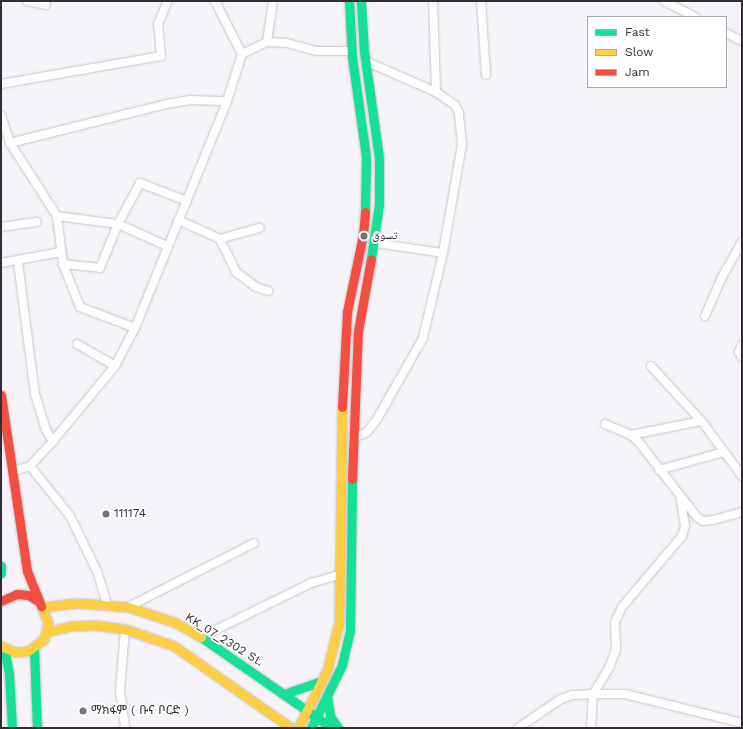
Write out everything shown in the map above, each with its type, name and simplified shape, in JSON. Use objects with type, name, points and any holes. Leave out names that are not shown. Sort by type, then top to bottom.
[{"type":"main road","points":[[298,728],[321,681],[336,643],[339,622],[340,449],[347,312],[363,235],[366,198],[364,137],[351,51],[348,1]]},
{"type":"main road","points":[[312,728],[342,665],[349,636],[350,561],[359,321],[375,243],[379,204],[379,158],[365,61],[361,1]]},
{"type":"main road","points":[[1,395],[14,471],[27,571],[47,615],[47,632]]},
{"type":"main road","points":[[339,558],[350,561]]},
{"type":"main road","points":[[1,566],[1,573]]},
{"type":"main road","points":[[1,601],[17,594],[28,595],[41,604]]},
{"type":"main road","name":"KK_07_2302 St.","points":[[41,604],[107,604],[128,607],[174,622],[201,637],[332,728]]},
{"type":"main road","points":[[2,647],[16,652],[34,648],[47,632],[74,625],[95,625],[125,629],[174,646],[291,728]]},
{"type":"main road","points":[[2,647],[9,674],[12,728]]},
{"type":"main road","points":[[34,648],[38,728]]},
{"type":"main road","points":[[284,694],[321,681]]},
{"type":"main road","points":[[327,694],[327,707],[338,728]]},
{"type":"street","points":[[27,1],[46,5]]},
{"type":"street","points":[[1,84],[161,56],[158,24],[168,1]]},
{"type":"street","points":[[215,1],[242,54]]},
{"type":"street","points":[[267,42],[273,1]]},
{"type":"street","points":[[433,1],[436,92]]},
{"type":"street","points":[[480,1],[486,75]]},
{"type":"street","points":[[664,1],[693,16]]},
{"type":"street","points":[[727,34],[742,41]]},
{"type":"street","points":[[14,471],[30,466],[53,441],[115,366],[135,328],[167,246],[187,201],[226,101],[242,54],[267,42],[287,43],[317,51],[351,51]]},
{"type":"street","points":[[354,438],[367,432],[377,419],[423,338],[443,253],[462,144],[462,130],[455,105],[436,92],[365,61]]},
{"type":"street","points":[[10,143],[168,104],[190,100],[226,101]]},
{"type":"street","points":[[1,115],[10,143],[57,216],[60,252],[77,302],[84,310],[135,328]]},
{"type":"street","points":[[63,264],[100,268],[118,224],[140,183],[187,201]]},
{"type":"street","points":[[57,216],[118,224],[167,246]]},
{"type":"street","points":[[178,220],[220,239],[236,272],[256,287],[268,291]]},
{"type":"street","points":[[1,227],[37,222]]},
{"type":"street","points":[[220,239],[259,228]]},
{"type":"street","points":[[704,316],[722,277],[742,242]]},
{"type":"street","points":[[375,243],[443,253]]},
{"type":"street","points":[[1,264],[18,262],[60,252]]},
{"type":"street","points":[[18,262],[35,394],[46,430],[53,441]]},
{"type":"street","points":[[77,344],[115,366]]},
{"type":"street","points":[[742,345],[739,352],[742,358]]},
{"type":"street","points":[[651,366],[701,421],[742,476]]},
{"type":"street","points":[[631,436],[701,421]]},
{"type":"street","points":[[605,424],[631,436],[697,517],[703,521],[742,512]]},
{"type":"street","points":[[659,470],[724,452]]},
{"type":"street","points":[[30,466],[70,516],[97,571],[107,604]]},
{"type":"street","points":[[591,728],[593,694],[609,668],[616,650],[615,622],[622,607],[682,536],[685,526],[680,496]]},
{"type":"street","points":[[128,607],[254,544]]},
{"type":"street","points":[[201,637],[311,583],[339,575]]},
{"type":"street","points":[[125,629],[120,691],[125,728]]},
{"type":"street","points":[[518,728],[561,699],[593,694],[626,694],[742,723]]},
{"type":"traffic: fast","points":[[349,1],[352,57],[366,157],[365,212]]},
{"type":"traffic: fast","points":[[361,1],[364,51],[379,158],[379,204],[371,259]]},
{"type":"traffic: fast","points":[[311,728],[342,665],[350,630],[352,479]]},
{"type":"traffic: fast","points":[[1,566],[1,573]]},
{"type":"traffic: fast","points":[[201,637],[332,728]]},
{"type":"traffic: fast","points":[[4,648],[9,674],[12,728]]},
{"type":"traffic: fast","points":[[34,648],[37,728]]},
{"type":"traffic: fast","points":[[284,694],[321,681]]},
{"type":"traffic: fast","points":[[327,696],[330,716],[338,728]]},
{"type":"traffic: slow","points":[[298,728],[327,670],[339,622],[342,407]]},
{"type":"traffic: slow","points":[[44,607],[77,603],[128,607],[174,622],[201,637]]},
{"type":"traffic: slow","points":[[1,646],[15,652],[28,651],[44,639],[48,623],[41,606]]},
{"type":"traffic: slow","points":[[47,632],[71,626],[95,625],[125,629],[174,646],[291,728]]},
{"type":"traffic: jam","points":[[342,407],[347,312],[363,235],[365,212]]},
{"type":"traffic: jam","points":[[352,479],[358,331],[371,259]]},
{"type":"traffic: jam","points":[[1,395],[27,571],[41,606]]},
{"type":"traffic: jam","points":[[1,601],[17,594],[28,595],[38,601]]},
{"type":"place","name":"تسوق","points":[[364,236]]},
{"type":"place","name":"111174","points":[[106,514]]},
{"type":"place","name":"ማክፋም ( ቡና ቦርድ )","points":[[83,711]]}]
